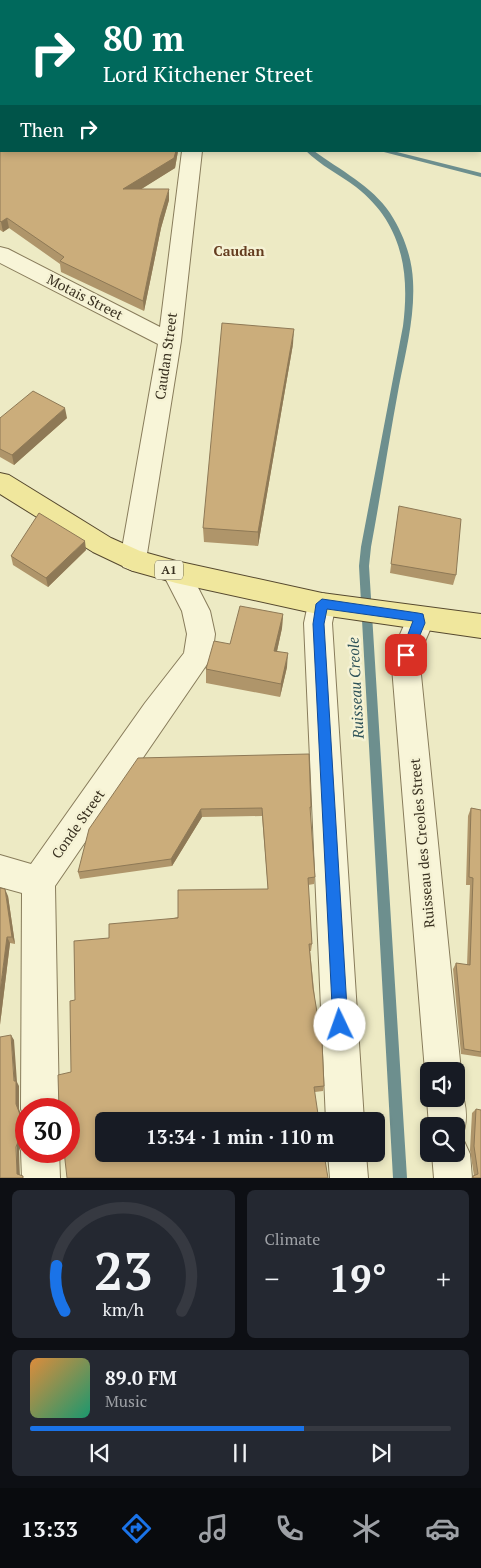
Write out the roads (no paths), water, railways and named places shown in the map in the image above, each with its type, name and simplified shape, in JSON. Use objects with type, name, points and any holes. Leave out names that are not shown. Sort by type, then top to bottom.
[{"type":"main road","name":"A1","points":[[0,482],[102,545],[133,560],[176,572],[322,604],[481,626]]},
{"type":"street","name":"Caudan Street","points":[[133,560],[170,341],[192,152]]},
{"type":"street","name":"Motais Street","points":[[0,254],[170,341]]},
{"type":"street","name":"Conde Street","points":[[38,882],[156,712],[198,657],[201,634],[196,611],[176,572]]},
{"type":"street","points":[[322,604],[318,624],[345,1112]]},
{"type":"street","name":"Ruisseau des Creoles Street","points":[[411,616],[419,623],[406,655],[442,1062]]},
{"type":"street","points":[[0,871],[38,882],[40,1098]]},
{"type":"street","points":[[347,1162],[348,1178]]},
{"type":"street","points":[[452,1162],[453,1178]]},
{"type":"street","points":[[40,1163],[41,1178]]},
{"type":"waterway","name":"Ruisseau Creole","points":[[310,152],[360,187],[378,203],[386,213],[396,232],[408,266],[410,296],[407,326],[364,566],[400,1178]]},
{"type":"waterway","points":[[387,152],[481,175]]},
{"type":"district","name":"Caudan","points":[[239,251]]}]
